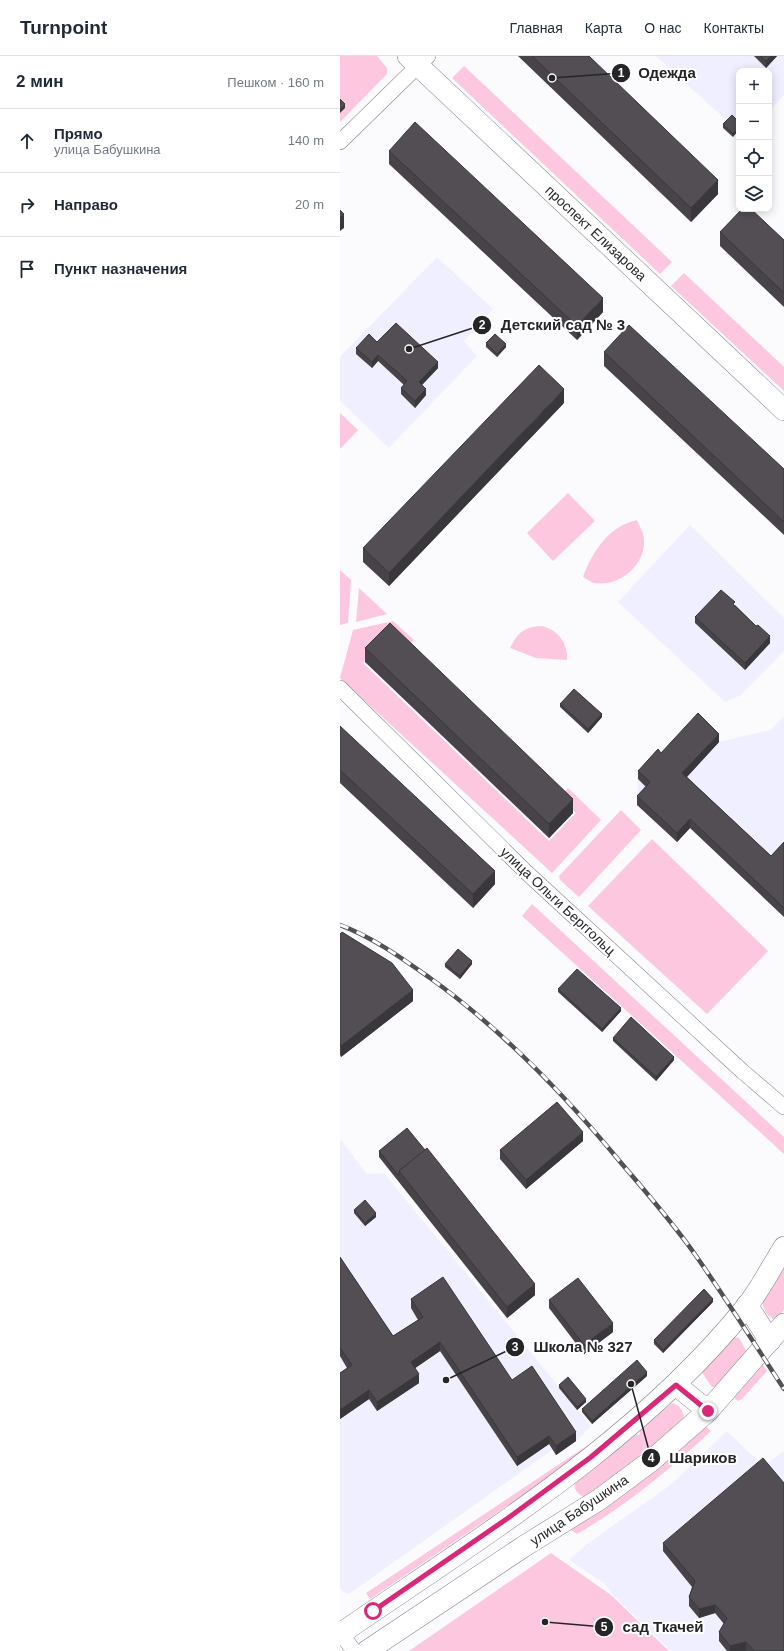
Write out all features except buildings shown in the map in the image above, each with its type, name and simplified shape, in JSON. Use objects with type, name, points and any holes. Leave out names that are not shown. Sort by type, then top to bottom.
[{"type":"street","points":[[340,142],[418,59]]},
{"type":"street","name":"проспект Елизарова","points":[[418,59],[784,410]]},
{"type":"street","name":"улица Ольги Берггольц","points":[[340,688],[526,872],[742,1071],[784,1107]]},
{"type":"street","points":[[354,1651],[340,1633],[508,1518],[591,1457],[676,1385],[747,1305],[784,1247]]},
{"type":"street","points":[[747,1305],[770,1341]]},
{"type":"street","name":"улица Бабушкина","points":[[367,1651],[523,1547],[600,1499],[651,1462],[708,1411],[784,1324]]},
{"type":"street","points":[[676,1385],[708,1411]]},
{"type":"shaded area","points":[[340,56],[377,56],[387,68],[387,74],[340,122]]},
{"type":"shaded area","points":[[656,56],[784,56],[784,95],[772,109],[772,68],[736,68],[736,124],[728,122]]},
{"type":"shaded area","points":[[464,66],[672,262],[660,274],[452,78]]},
{"type":"shaded area","points":[[437,257],[493,309],[464,341],[477,356],[389,448],[340,401],[340,357]]},
{"type":"shaded area","points":[[684,273],[784,367],[784,391],[671,286]]},
{"type":"shaded area","points":[[340,413],[358,430],[340,449]]},
{"type":"shaded area","points":[[568,493],[595,521],[553,561],[527,533]]},
{"type":"shaded area","points":[[637,520],[643,534],[644,544],[638,563],[623,577],[614,581],[594,583],[583,577],[591,558],[603,541],[618,528]]},
{"type":"shaded area","points":[[690,525],[784,618],[784,651],[741,695],[725,702],[618,602]]},
{"type":"shaded area","points":[[340,570],[351,580],[348,623],[340,625]]},
{"type":"shaded area","points":[[359,588],[387,614],[356,622]]},
{"type":"shaded area","points":[[393,621],[414,640],[405,649],[390,635],[363,663],[549,841],[576,813],[559,797],[568,788],[601,820],[552,873],[340,678],[353,630]]},
{"type":"shaded area","points":[[542,626],[553,631],[561,638],[566,648],[567,660],[536,658],[510,648],[522,631]]},
{"type":"shaded area","points":[[784,716],[784,917],[690,828],[677,842],[637,805],[638,779],[658,758],[698,722],[719,742],[771,730]]},
{"type":"shaded area","points":[[621,810],[641,830],[579,897],[560,880],[559,876]]},
{"type":"shaded area","points":[[652,839],[768,951],[707,1014],[588,906]]},
{"type":"shaded area","points":[[532,904],[784,1137],[784,1154],[522,916]]},
{"type":"shaded area","points":[[340,1139],[367,1174],[384,1173],[591,1426],[576,1441],[556,1455],[552,1450],[349,1594],[342,1591],[340,1588]]},
{"type":"shaded area","points":[[784,1267],[784,1309],[778,1317],[773,1319],[766,1313],[762,1303]]},
{"type":"shaded area","points":[[734,1337],[739,1338],[747,1352],[715,1387],[712,1387],[703,1374],[703,1370]]},
{"type":"shaded area","points":[[763,1365],[767,1371],[742,1399],[738,1401],[734,1398]]},
{"type":"shaded area","points":[[672,1403],[676,1404],[680,1408],[684,1418],[611,1480],[584,1497],[578,1493],[574,1487],[575,1483],[637,1434],[639,1435],[639,1432]]},
{"type":"shaded area","points":[[706,1426],[711,1431],[647,1486],[613,1511],[577,1534],[571,1530],[657,1469]]},
{"type":"shaded area","points":[[727,1431],[763,1466],[784,1451],[784,1651],[671,1651],[612,1594],[605,1584],[569,1560],[587,1544],[669,1486]]},
{"type":"shaded area","points":[[588,1445],[592,1448],[370,1599],[366,1593]]},
{"type":"shaded area","points":[[551,1553],[611,1595],[669,1651],[409,1651]]},
{"type":"railway","points":[[340,925],[363,935],[386,948],[457,998],[508,1042],[578,1113],[677,1230],[717,1286],[784,1389]]},
{"type":"place","name":"Одежда","points":[[552,78]]},
{"type":"place","name":"Детский сад № 3","points":[[409,349]]},
{"type":"place","name":"Школа № 327","points":[[446,1380]]},
{"type":"place","name":"Шариков","points":[[631,1384]]},
{"type":"place","name":"сад Ткачей","points":[[545,1622]]},
{"type":"route","points":[[373,1611],[508,1518],[591,1457],[676,1385],[708,1411]]}]
